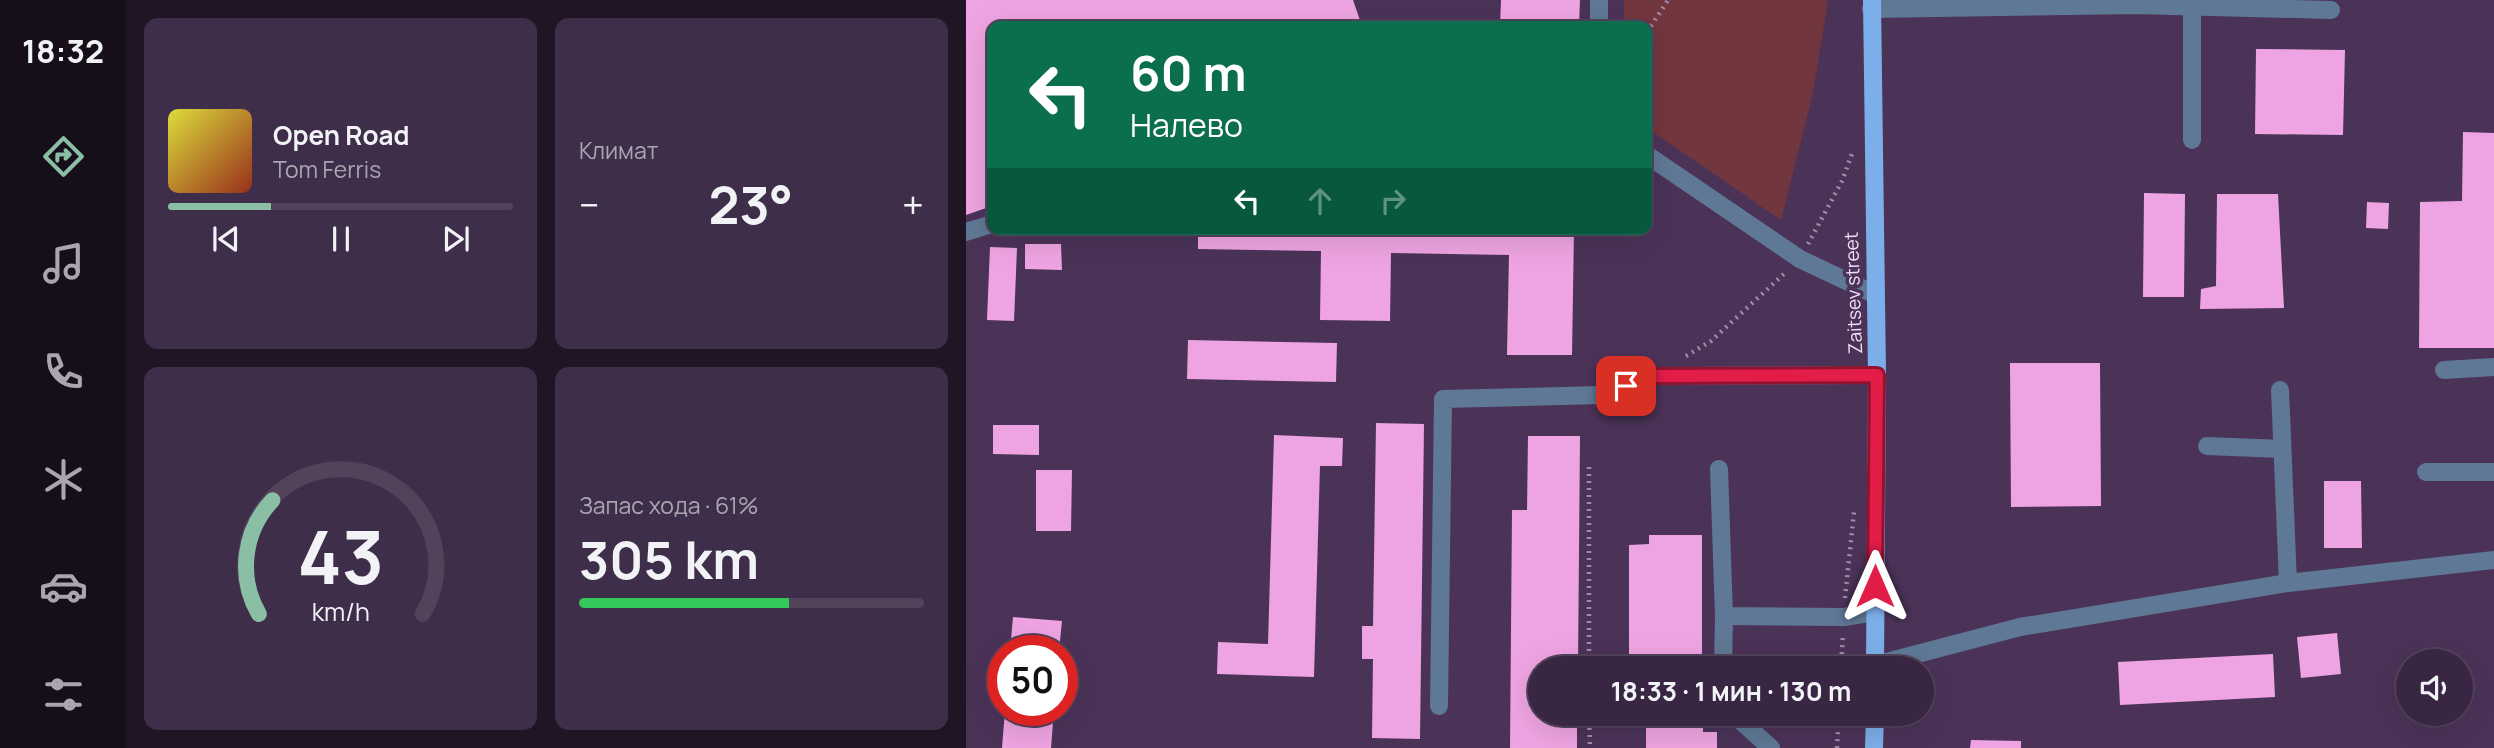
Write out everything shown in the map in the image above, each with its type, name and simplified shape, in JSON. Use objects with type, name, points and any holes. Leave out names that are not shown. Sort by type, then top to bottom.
[{"type":"main road","name":"Zaitsev street","points":[[1871,4],[1877,375],[1875,656]]},
{"type":"main road","points":[[1874,748],[1875,726]]},
{"type":"lane","points":[[1599,21],[1600,0]]},
{"type":"lane","points":[[1871,4],[2136,3],[2192,8],[2331,10]]},
{"type":"lane","points":[[2192,8],[2192,141]]},
{"type":"lane","points":[[1652,158],[1800,259],[1874,294]]},
{"type":"lane","points":[[966,232],[987,226]]},
{"type":"lane","points":[[2444,370],[2494,367]]},
{"type":"lane","points":[[1439,706],[1443,399],[1600,395],[1652,376],[1877,375]]},
{"type":"lane","points":[[2280,390],[2288,583]]},
{"type":"lane","points":[[2207,446],[2283,449]]},
{"type":"lane","points":[[1719,469],[1723,656]]},
{"type":"lane","points":[[2426,472],[2494,472]]},
{"type":"lane","points":[[1914,656],[2020,626],[2288,583],[2494,560]]},
{"type":"lane","points":[[1724,617],[1844,617],[1875,612]]},
{"type":"lane","points":[[1746,726],[1771,748]]},
{"type":"path","points":[[1652,24],[1668,0]]},
{"type":"path","points":[[1589,467],[1589,656]]},
{"type":"path","points":[[1842,656],[1854,508]]},
{"type":"path","points":[[1589,726],[1590,748]]},
{"type":"path","points":[[1837,748],[1838,726]]},
{"type":"shaded area","points":[[1624,0],[1828,0],[1813,93],[1781,220],[1652,131],[1652,21],[1624,21]]},
{"type":"building","points":[[966,0],[1353,0],[1360,21],[987,21],[987,208],[966,215]]},
{"type":"building","points":[[1501,0],[1580,0],[1579,21],[1500,21]]},
{"type":"building","points":[[2256,49],[2345,50],[2343,135],[2255,134]]},
{"type":"building","points":[[2463,132],[2494,133],[2494,348],[2419,348],[2420,202],[2462,201]]},
{"type":"building","points":[[2144,193],[2185,194],[2184,297],[2143,297]]},
{"type":"building","points":[[2217,194],[2278,194],[2284,308],[2200,309],[2201,289],[2216,286]]},
{"type":"building","points":[[2367,202],[2389,203],[2388,229],[2366,228]]},
{"type":"building","points":[[1198,235],[1574,235],[1572,355],[1507,355],[1509,255],[1391,253],[1390,321],[1320,320],[1321,251],[1198,249]]},
{"type":"building","points":[[1025,244],[1061,244],[1062,270],[1025,269]]},
{"type":"building","points":[[990,247],[1017,248],[1014,321],[987,320]]},
{"type":"building","points":[[1188,340],[1337,343],[1336,382],[1187,379]]},
{"type":"building","points":[[2010,363],[2100,363],[2101,506],[2011,507]]},
{"type":"building","points":[[1376,423],[1424,424],[1420,739],[1372,738],[1373,659],[1362,659],[1362,626],[1373,626]]},
{"type":"building","points":[[993,425],[1039,425],[1039,455],[993,454]]},
{"type":"building","points":[[1274,435],[1343,438],[1342,466],[1320,466],[1314,677],[1217,674],[1218,642],[1268,644]]},
{"type":"building","points":[[1528,436],[1580,436],[1578,656],[1528,656],[1528,726],[1577,726],[1577,748],[1510,748],[1512,510],[1527,510]]},
{"type":"building","points":[[1036,470],[1072,470],[1071,531],[1036,531]]},
{"type":"building","points":[[2324,481],[2361,481],[2362,548],[2324,548]]},
{"type":"building","points":[[1649,535],[1702,535],[1702,656],[1629,656],[1629,545],[1649,544]]},
{"type":"building","points":[[1013,617],[1062,621],[1061,635],[1011,635]]},
{"type":"building","points":[[2337,633],[2341,674],[2301,678],[2297,637]]},
{"type":"building","points":[[2273,654],[2275,697],[2120,705],[2118,662]]},
{"type":"building","points":[[1004,726],[1053,726],[1051,748],[1002,748]]},
{"type":"building","points":[[1646,726],[1703,726],[1703,732],[1717,732],[1717,748],[1646,748]]},
{"type":"building","points":[[1971,740],[2021,741],[2021,748],[1970,748]]},
{"type":"route","points":[[1626,386],[1652,376],[1877,375],[1875,586]]}]
